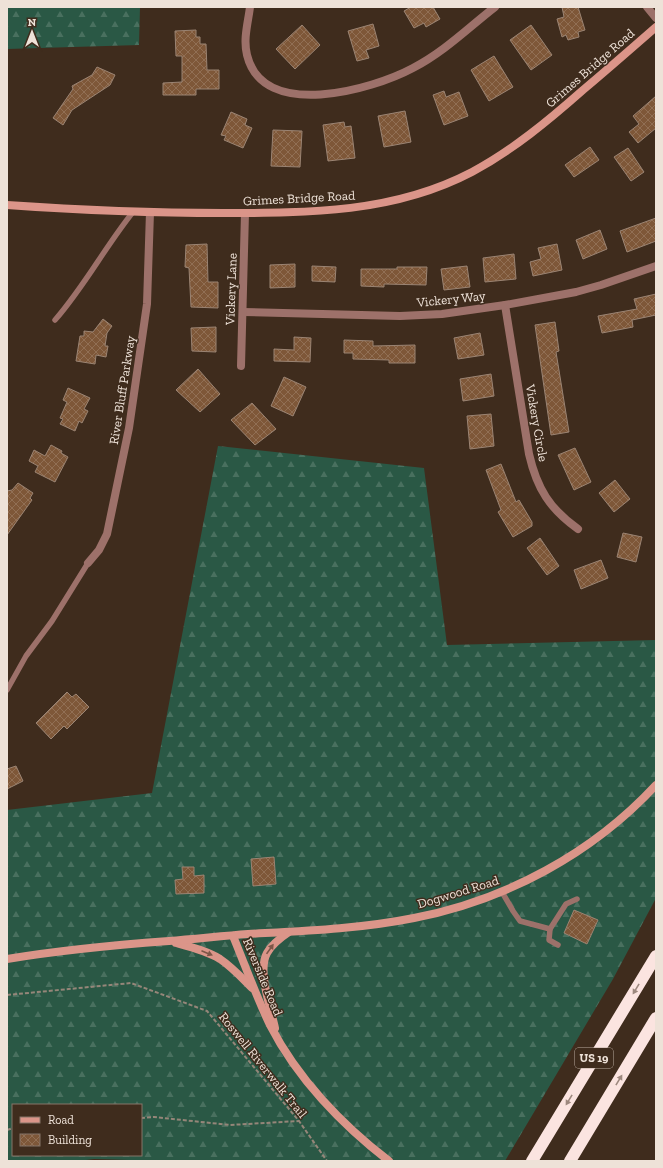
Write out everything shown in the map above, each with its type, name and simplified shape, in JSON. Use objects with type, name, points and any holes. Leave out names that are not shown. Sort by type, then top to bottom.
[{"type":"highway","name":"US 19","points":[[532,1161],[656,956]]},
{"type":"highway","name":"US 19","points":[[570,1161],[656,1018]]},
{"type":"street","points":[[250,7],[246,44],[247,56],[251,66],[257,76],[268,85],[280,91],[293,94],[325,94],[360,88],[380,82],[412,69],[428,60],[458,38],[495,7]]},
{"type":"street","points":[[647,7],[656,18]]},
{"type":"street","name":"Grimes Bridge Road","points":[[7,205],[133,212],[319,212],[353,209],[386,203],[416,195],[465,175],[500,156],[549,119],[656,27]]},
{"type":"street","name":"River Bluff Parkway","points":[[88,563],[99,550],[107,534],[130,428],[147,304],[150,212]]},
{"type":"street","name":"Vickery Lane","points":[[241,366],[246,213]]},
{"type":"street","name":"Vickery Way","points":[[243,312],[413,316],[442,314],[576,292],[656,266]]},
{"type":"street","name":"Vickery Circle","points":[[504,305],[529,454],[534,474],[542,492],[553,508],[565,520],[578,529]]},
{"type":"street","name":"Dogwood Road","points":[[233,936],[347,928],[415,918],[471,903],[502,892],[548,870],[581,849],[612,827],[656,785]]},
{"type":"street","points":[[278,1041],[263,977],[263,965],[266,953],[289,932]]},
{"type":"street","name":"Riverside Road","points":[[7,959],[78,949],[233,936],[278,1041],[312,1087],[336,1116],[351,1131],[389,1161]]},
{"type":"street","points":[[170,941],[189,946],[220,958],[256,992]]},
{"type":"lane","points":[[55,320],[66,307],[117,232],[133,212]]},
{"type":"lane","points":[[7,690],[26,656],[52,621],[88,563]]},
{"type":"lane","points":[[502,892],[520,920],[550,929]]},
{"type":"lane","points":[[558,945],[549,940],[550,929],[566,904],[577,899]]},
{"type":"path","name":"Roswell Riverwalk Trail","points":[[7,996],[131,983],[207,1011],[299,1121],[327,1161]]},
{"type":"path","points":[[142,1118],[154,1117],[230,1124],[299,1121]]},
{"type":"green space","points":[[7,7],[140,7],[139,45],[7,49]]},
{"type":"green space","points":[[218,446],[424,468],[447,645],[656,640],[656,898],[613,979],[505,1161],[165,1161],[94,1159],[78,1161],[7,1161],[7,810],[152,793]]},
{"type":"building","points":[[411,7],[433,7],[440,19],[426,27],[424,23],[414,28],[404,11]]},
{"type":"building","points":[[562,7],[578,7],[585,30],[578,32],[579,37],[568,40],[566,35],[562,37],[557,19],[564,17]]},
{"type":"building","points":[[373,24],[379,46],[366,50],[369,58],[357,61],[348,31]]},
{"type":"building","points":[[302,25],[320,45],[295,69],[276,49]]},
{"type":"building","points":[[531,25],[552,55],[531,70],[510,40]]},
{"type":"building","points":[[196,30],[196,37],[200,37],[200,44],[206,44],[207,70],[219,70],[219,89],[196,89],[196,95],[163,95],[163,83],[182,82],[182,56],[176,56],[175,31]]},
{"type":"building","points":[[494,56],[513,87],[489,101],[471,70]]},
{"type":"building","points":[[97,67],[115,75],[110,85],[72,110],[63,125],[53,118],[73,89],[72,86],[92,75]]},
{"type":"building","points":[[444,91],[446,97],[459,92],[468,116],[444,125],[433,95]]},
{"type":"building","points":[[656,96],[656,128],[638,143],[629,132],[639,124],[633,116]]},
{"type":"building","points":[[405,111],[411,142],[384,147],[378,116]]},
{"type":"building","points":[[231,112],[247,119],[245,125],[252,128],[243,148],[224,140],[226,136],[221,135]]},
{"type":"building","points":[[344,122],[345,127],[351,126],[355,158],[328,161],[323,125]]},
{"type":"building","points":[[273,130],[302,131],[300,167],[271,166]]},
{"type":"building","points":[[590,147],[599,160],[574,177],[565,165]]},
{"type":"building","points":[[628,148],[644,172],[631,181],[614,157]]},
{"type":"building","points":[[656,218],[656,241],[627,252],[620,231]]},
{"type":"building","points":[[600,230],[607,249],[583,259],[576,240]]},
{"type":"building","points":[[207,244],[208,282],[218,282],[218,308],[191,307],[189,268],[185,267],[186,245]]},
{"type":"building","points":[[557,244],[562,270],[533,276],[530,262],[541,259],[538,248]]},
{"type":"building","points":[[514,254],[516,279],[485,282],[483,258]]},
{"type":"building","points":[[295,264],[295,287],[270,288],[270,265]]},
{"type":"building","points":[[312,266],[336,267],[335,282],[312,281]]},
{"type":"building","points":[[467,266],[470,287],[444,290],[441,269]]},
{"type":"building","points":[[397,267],[427,267],[426,285],[384,284],[384,287],[361,286],[361,269],[397,269]]},
{"type":"building","points":[[656,294],[656,315],[632,320],[633,327],[602,333],[598,316],[637,309],[634,299]]},
{"type":"building","points":[[103,319],[112,326],[107,333],[105,346],[108,346],[106,357],[96,355],[95,364],[76,361],[80,336],[84,336],[84,331],[93,332]]},
{"type":"building","points":[[555,322],[559,351],[556,352],[569,432],[551,435],[535,325]]},
{"type":"building","points":[[216,327],[216,352],[192,351],[191,328]]},
{"type":"building","points":[[480,333],[484,355],[458,359],[454,338]]},
{"type":"building","points":[[294,337],[311,338],[310,362],[274,361],[274,349],[294,350]]},
{"type":"building","points":[[344,340],[373,341],[373,346],[415,345],[415,363],[389,363],[389,360],[353,359],[353,353],[344,353]]},
{"type":"building","points":[[198,369],[220,394],[200,412],[176,390]]},
{"type":"building","points":[[491,374],[494,396],[463,401],[460,379]]},
{"type":"building","points":[[284,377],[306,387],[293,416],[271,406]]},
{"type":"building","points":[[68,388],[90,398],[84,409],[88,411],[82,423],[79,421],[75,431],[60,424],[63,419],[60,418],[67,402],[63,400]]},
{"type":"building","points":[[252,403],[276,429],[255,445],[231,420]]},
{"type":"building","points":[[491,414],[494,446],[470,449],[467,416]]},
{"type":"building","points":[[51,445],[62,451],[61,453],[68,457],[55,482],[35,472],[38,466],[29,461],[34,450],[45,456]]},
{"type":"building","points":[[575,448],[591,482],[574,490],[558,455]]},
{"type":"building","points":[[501,464],[516,502],[519,500],[532,522],[532,526],[513,537],[498,512],[501,510],[486,470]]},
{"type":"building","points":[[615,480],[630,499],[614,512],[599,493]]},
{"type":"building","points":[[18,483],[33,493],[30,498],[32,500],[7,535],[7,491],[12,490]]},
{"type":"building","points":[[623,533],[642,537],[636,562],[617,557]]},
{"type":"building","points":[[540,538],[559,566],[547,575],[527,548]]},
{"type":"building","points":[[601,560],[608,578],[581,589],[574,570]]},
{"type":"building","points":[[67,692],[72,697],[76,694],[89,707],[67,729],[64,726],[51,739],[36,723]]},
{"type":"building","points":[[16,766],[23,781],[7,789],[7,769]]},
{"type":"building","points":[[274,857],[276,884],[253,886],[251,859]]},
{"type":"building","points":[[182,867],[194,867],[194,876],[204,875],[204,893],[176,894],[175,880],[183,879]]},
{"type":"building","points":[[574,910],[598,920],[587,944],[564,933]]}]
